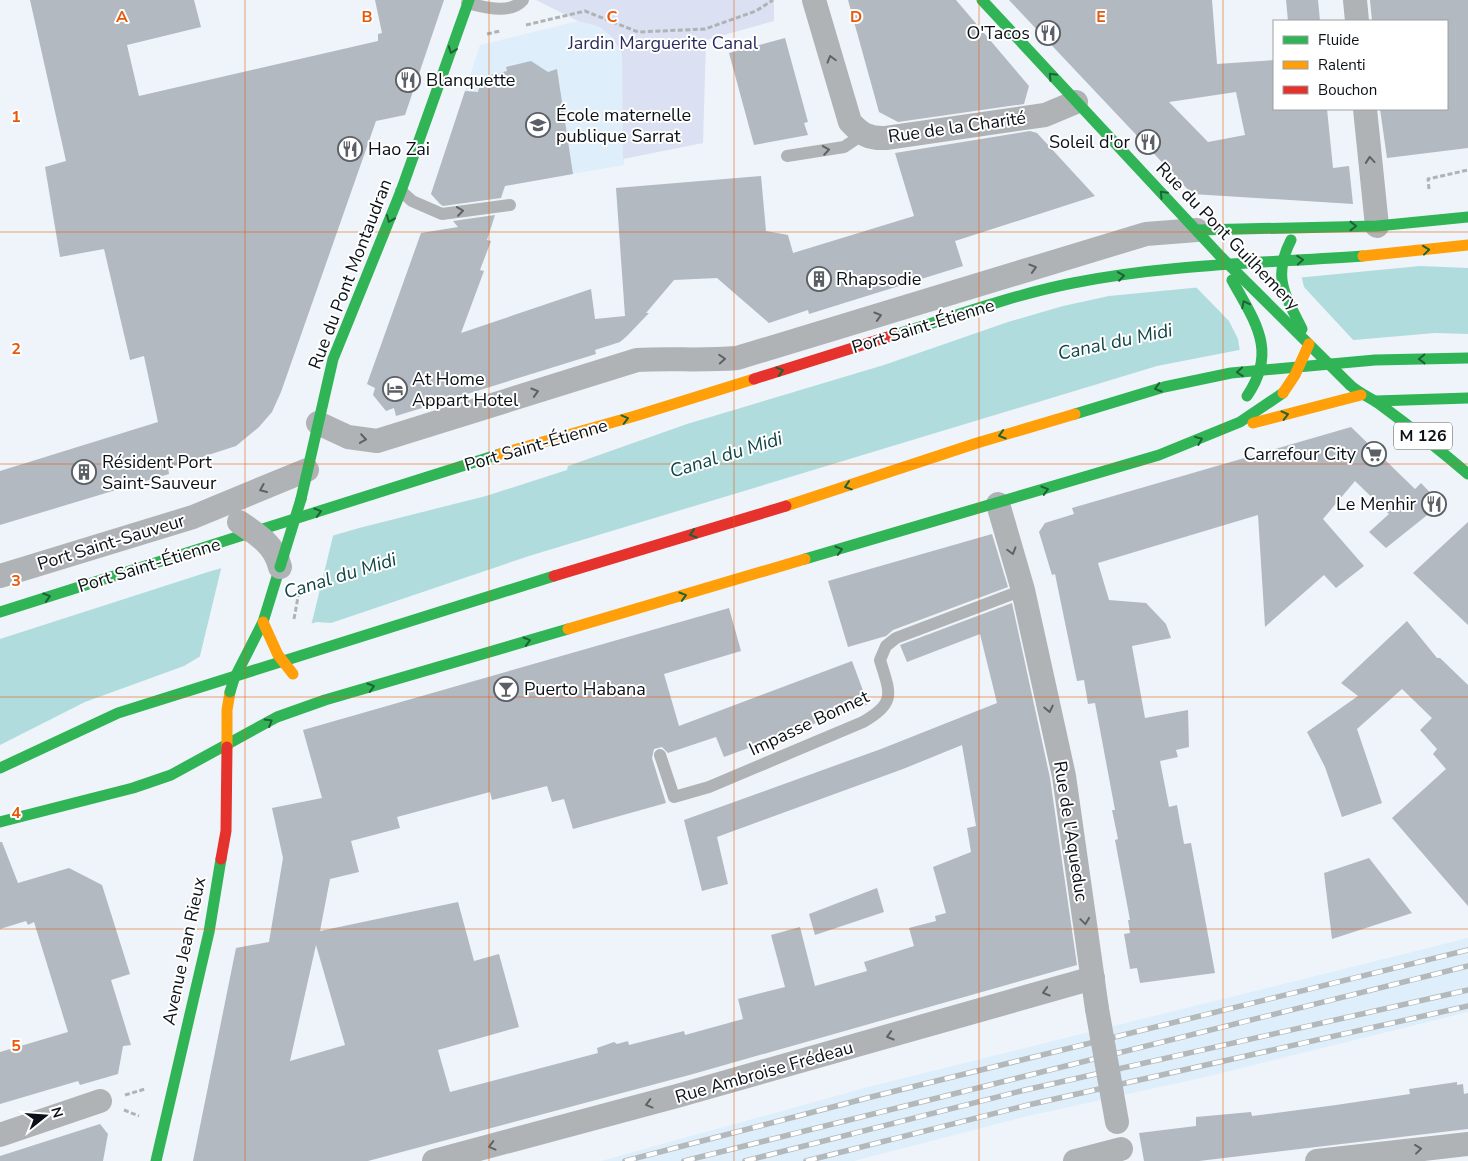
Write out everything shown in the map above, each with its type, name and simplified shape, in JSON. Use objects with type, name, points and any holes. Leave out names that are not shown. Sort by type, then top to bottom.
[{"type":"main road","name":"Rue du Pont Guilhemery","points":[[982,0],[1222,258],[1350,385],[1361,395],[1376,401],[1430,441],[1468,474]]},
{"type":"main road","name":"Rue du Pont Montaudran","points":[[226,747],[227,710],[230,692],[234,679],[263,622],[301,499],[333,359],[401,191],[468,2]]},
{"type":"main road","points":[[1197,230],[1305,226],[1377,226],[1468,217]]},
{"type":"main road","points":[[0,822],[133,788],[171,775],[226,747],[277,717],[324,700],[1160,456],[1221,431],[1266,408],[1283,393],[1295,375],[1309,344],[1286,296],[1280,276],[1282,255],[1291,240],[1305,226]]},
{"type":"main road","name":"Port Saint-Étienne","points":[[0,612],[482,459],[635,416],[1006,300],[1073,283],[1175,269],[1384,255],[1468,246]]},
{"type":"main road","points":[[1221,431],[1256,386],[1263,359],[1263,340],[1222,258]]},
{"type":"main road","points":[[0,768],[118,713],[160,699],[553,576],[780,508],[977,443],[1146,392],[1231,373],[1376,360],[1468,358]]},
{"type":"main road","points":[[1221,431],[1361,395]]},
{"type":"main road","points":[[1376,401],[1468,398]]},
{"type":"main road","points":[[263,622],[278,655],[297,678]]},
{"type":"main road","points":[[313,691],[324,700]]},
{"type":"main road","name":"Avenue Jean Rieux","points":[[156,1161],[209,932],[226,831],[226,747]]},
{"type":"street","name":"Rue de la Charité","points":[[814,0],[850,122],[862,135],[874,139],[886,138],[1045,115],[1076,102]]},
{"type":"street","points":[[1355,0],[1357,20]]},
{"type":"street","points":[[1365,110],[1377,226]]},
{"type":"street","name":"Port Saint-Étienne","points":[[318,422],[348,437],[378,442],[637,360],[737,358],[1146,234],[1197,230]]},
{"type":"street","name":"Port Saint-Sauveur","points":[[0,576],[193,516],[308,470]]},
{"type":"street","name":"Rue de l'Aqueduc","points":[[998,504],[1023,590],[1064,776],[1097,1009],[1123,1155]]},
{"type":"street","name":"Port Saint-Sauveur","points":[[193,516],[213,515],[239,522],[259,535],[272,548],[280,567]]},
{"type":"street","name":"Rue Ambroise Frédeau","points":[[434,1161],[677,1096],[1093,978]]},
{"type":"street","points":[[0,1135],[100,1101]]},
{"type":"street","points":[[1317,1161],[1468,1144]]},
{"type":"street","points":[[1074,1161],[1123,1155]]},
{"type":"lane","points":[[468,2],[490,9],[506,8],[523,0]]},
{"type":"lane","points":[[787,156],[844,147],[862,135]]},
{"type":"lane","points":[[401,191],[412,201],[442,214],[510,205]]},
{"type":"lane","name":"Impasse Bonnet","points":[[660,755],[674,797],[709,787],[863,722],[887,705],[888,689],[880,660],[886,646],[896,638],[1023,590]]},
{"type":"path","points":[[520,26],[584,11],[638,32],[705,29],[756,11],[773,0]]},
{"type":"path","points":[[484,35],[502,30]]},
{"type":"path","points":[[1429,189],[1428,179],[1468,170]]},
{"type":"path","points":[[100,1101],[173,1082]]},
{"type":"path","points":[[100,1101],[163,1126]]},
{"type":"shaded area","name":"École maternelle publique Sarrat","points":[[578,21],[598,26],[611,36],[622,53],[624,165],[435,198],[431,194],[480,45]]},
{"type":"shaded area","points":[[1468,938],[1468,1012],[1210,1076],[1024,1117],[854,1161],[601,1161],[868,1087]]},
{"type":"green space","name":"Jardin Marguerite Canal","points":[[536,0],[774,0],[774,21],[706,40],[703,143],[623,159],[622,53],[611,36],[598,26],[578,21]]},
{"type":"water","name":"Canal du Midi","points":[[1420,266],[1468,268],[1468,334],[1435,333],[1239,350],[1157,366],[529,556],[331,623],[317,622],[204,654],[184,666],[85,702],[0,745],[0,639],[208,572],[359,528],[486,496],[567,470],[568,466],[687,424],[884,365],[1008,322],[1063,306],[1109,296]]},
{"type":"pier","points":[[1301,275],[1304,287],[1355,342],[1240,352],[1238,339],[1229,321],[1195,286]]},
{"type":"pier","points":[[334,532],[311,626],[199,660],[222,565]]},
{"type":"building","points":[[30,0],[194,0],[201,27],[127,45],[139,96],[378,41],[378,34],[382,33],[375,0],[444,0],[405,115],[376,121],[281,392],[272,412],[259,427],[236,446],[168,468],[169,474],[0,525],[0,471],[158,422],[144,356],[130,360],[104,249],[60,257],[45,167],[66,161]]},
{"type":"building","points":[[848,0],[956,0],[1029,86],[1024,104],[898,122],[879,112]]},
{"type":"building","points":[[1009,0],[1212,0],[1217,64],[1273,60],[1273,110],[1327,110],[1333,168],[1349,166],[1353,204],[1192,194]],"holes":[[[1236,92],[1245,135],[1208,142],[1169,102]]]},
{"type":"building","points":[[1286,0],[1318,0],[1320,20],[1288,20]]},
{"type":"building","points":[[1370,0],[1468,0],[1468,148],[1387,158],[1380,110],[1448,110],[1448,20],[1372,20]]},
{"type":"building","points":[[785,38],[808,122],[804,123],[808,135],[754,145],[729,53]]},
{"type":"building","points":[[531,61],[548,72],[557,69],[573,174],[505,186],[501,198],[443,206],[431,194],[465,91],[478,92],[482,77],[507,71],[506,67]]},
{"type":"building","name":"Rhapsodie","points":[[1030,131],[1037,133],[1095,196],[955,241],[963,266],[809,314],[808,310],[769,323],[717,278],[674,280],[646,313],[649,313],[627,336],[620,342],[595,350],[596,354],[396,416],[394,408],[386,411],[373,395],[375,388],[367,384],[421,233],[458,227],[453,221],[495,215],[487,240],[491,241],[480,270],[484,271],[461,333],[591,289],[595,319],[625,316],[616,188],[761,176],[766,231],[788,235],[793,253],[914,216],[895,153]]},
{"type":"building","points":[[1351,427],[1415,489],[1421,483],[1441,504],[1386,548],[1369,532],[1389,514],[1355,481],[1323,519],[1364,566],[1336,588],[1324,575],[1265,627],[1258,515],[1098,563],[1109,600],[1146,603],[1166,624],[1171,638],[1132,646],[1145,718],[1188,710],[1189,747],[1176,750],[1178,757],[1160,761],[1169,807],[1177,805],[1184,844],[1191,843],[1215,973],[1140,983],[1137,968],[1130,969],[1124,934],[1130,933],[1128,920],[1130,920],[1115,840],[1118,839],[1112,810],[1115,810],[1095,703],[1088,704],[1084,680],[1077,681],[1055,574],[1052,575],[1039,532],[1045,523],[1074,514],[1072,508]]},
{"type":"building","points":[[1468,522],[1468,625],[1413,573]]},
{"type":"building","points":[[992,534],[1008,587],[893,630],[886,636],[848,647],[828,581]]},
{"type":"building","points":[[1012,603],[1050,778],[1077,965],[693,1074],[368,1161],[193,1161],[236,948],[269,942],[283,858],[272,808],[322,798],[303,730],[729,608],[741,651],[664,674],[679,726],[852,661],[868,704],[724,757],[716,737],[668,753],[662,747],[654,749],[652,758],[666,803],[573,829],[564,799],[552,802],[547,786],[492,800],[490,792],[397,817],[400,828],[351,841],[359,872],[330,879],[320,931],[458,902],[474,961],[499,954],[519,1027],[438,1050],[450,1092],[598,1053],[597,1048],[614,1042],[617,1044],[628,1041],[629,1045],[684,1031],[685,1035],[743,1019],[738,999],[785,987],[771,935],[800,927],[815,986],[867,971],[864,962],[914,946],[909,928],[936,921],[935,916],[946,913],[933,867],[971,852],[967,828],[976,826],[962,745],[903,769],[717,837],[728,884],[702,891],[684,820],[881,749],[997,703],[980,634],[907,662],[900,645]],"holes":[[[316,945],[345,1045],[290,1061]]]},
{"type":"building","points":[[1407,621],[1437,658],[1440,658],[1468,685],[1468,906],[1392,818],[1446,769],[1433,754],[1437,749],[1420,730],[1432,718],[1402,689],[1357,729],[1382,803],[1342,817],[1325,767],[1307,732],[1358,696],[1341,683]]},
{"type":"building","points":[[0,842],[2,842],[18,883],[69,868],[102,885],[130,974],[111,980],[131,1045],[123,1046],[118,1074],[80,1085],[78,1081],[0,1104],[0,1052],[68,1032],[34,922],[28,925],[26,921],[0,929]]},
{"type":"building","points":[[1369,858],[1412,913],[1332,939],[1324,873]]},
{"type":"building","points":[[877,888],[884,912],[815,935],[809,914]]},
{"type":"building","points":[[1457,1082],[1457,1085],[1463,1084],[1464,1094],[1468,1093],[1468,1129],[1199,1161],[1144,1161],[1139,1133],[1196,1126],[1196,1117],[1251,1112],[1252,1116],[1336,1105],[1410,1094],[1409,1089]]},
{"type":"building","points":[[100,1124],[108,1134],[103,1161],[0,1161],[0,1156]]},
{"type":"railway","points":[[625,1161],[871,1097],[1468,950]]},
{"type":"railway","points":[[684,1161],[1468,966]]},
{"type":"railway","points":[[745,1161],[1025,1090],[1468,990]]},
{"type":"railway","points":[[806,1161],[1028,1105],[1468,1006]]},
{"type":"traffic: fast","points":[[301,499],[333,359],[401,191],[469,0]]},
{"type":"traffic: fast","points":[[982,0],[1222,258]]},
{"type":"traffic: fast","points":[[1197,230],[1377,226],[1468,217]]},
{"type":"traffic: fast","points":[[1291,240],[1282,265],[1283,286],[1290,306],[1302,329]]},
{"type":"traffic: fast","points":[[894,335],[983,307],[1073,283],[1181,268],[1363,256]]},
{"type":"traffic: fast","points":[[1222,258],[1350,385]]},
{"type":"traffic: fast","points":[[1232,280],[1255,323],[1262,351],[1261,365],[1256,380],[1247,396]]},
{"type":"traffic: fast","points":[[1075,414],[1164,387],[1231,373],[1375,360],[1468,358]]},
{"type":"traffic: fast","points":[[1350,385],[1378,403],[1468,474]]},
{"type":"traffic: fast","points":[[805,559],[1159,455],[1240,422],[1283,393]]},
{"type":"traffic: fast","points":[[1376,401],[1468,398]]},
{"type":"traffic: fast","points":[[0,612],[500,454]]},
{"type":"traffic: fast","points":[[280,567],[301,499]]},
{"type":"traffic: fast","points":[[263,622],[280,567]]},
{"type":"traffic: fast","points":[[0,768],[118,713],[554,576]]},
{"type":"traffic: fast","points":[[230,692],[234,679],[263,622]]},
{"type":"traffic: fast","points":[[0,822],[133,788],[171,775],[277,717],[325,700],[568,629]]},
{"type":"traffic: fast","points":[[156,1161],[209,932],[221,859]]},
{"type":"traffic: slow","points":[[1363,256],[1468,245]]},
{"type":"traffic: slow","points":[[1283,393],[1295,375],[1309,344]]},
{"type":"traffic: slow","points":[[500,454],[635,416],[754,379]]},
{"type":"traffic: slow","points":[[1253,423],[1361,395]]},
{"type":"traffic: slow","points":[[786,506],[977,443],[1075,414]]},
{"type":"traffic: slow","points":[[568,629],[805,559]]},
{"type":"traffic: slow","points":[[263,622],[278,655],[293,674]]},
{"type":"traffic: slow","points":[[227,747],[227,710],[230,692]]},
{"type":"traffic: jam","points":[[754,379],[894,335]]},
{"type":"traffic: jam","points":[[554,576],[786,506]]},
{"type":"traffic: jam","points":[[221,859],[226,831],[227,747]]},
{"type":"place","name":"O'Tacos","points":[[1048,33]]},
{"type":"place","name":"Blanquette","points":[[408,80]]},
{"type":"place","name":"École maternelle publique Sarrat","points":[[538,125]]},
{"type":"place","name":"Soleil d'or","points":[[1148,142]]},
{"type":"place","name":"Hao Zai","points":[[350,149]]},
{"type":"place","name":"Rhapsodie","points":[[819,279]]},
{"type":"place","name":"At Home Appart Hotel","points":[[395,389]]},
{"type":"place","name":"Carrefour City","points":[[1374,454]]},
{"type":"place","name":"Résident Port Saint-Sauveur","points":[[84,472]]},
{"type":"place","name":"Le Menhir","points":[[1434,504]]},
{"type":"place","name":"Puerto Habana","points":[[506,689]]}]
